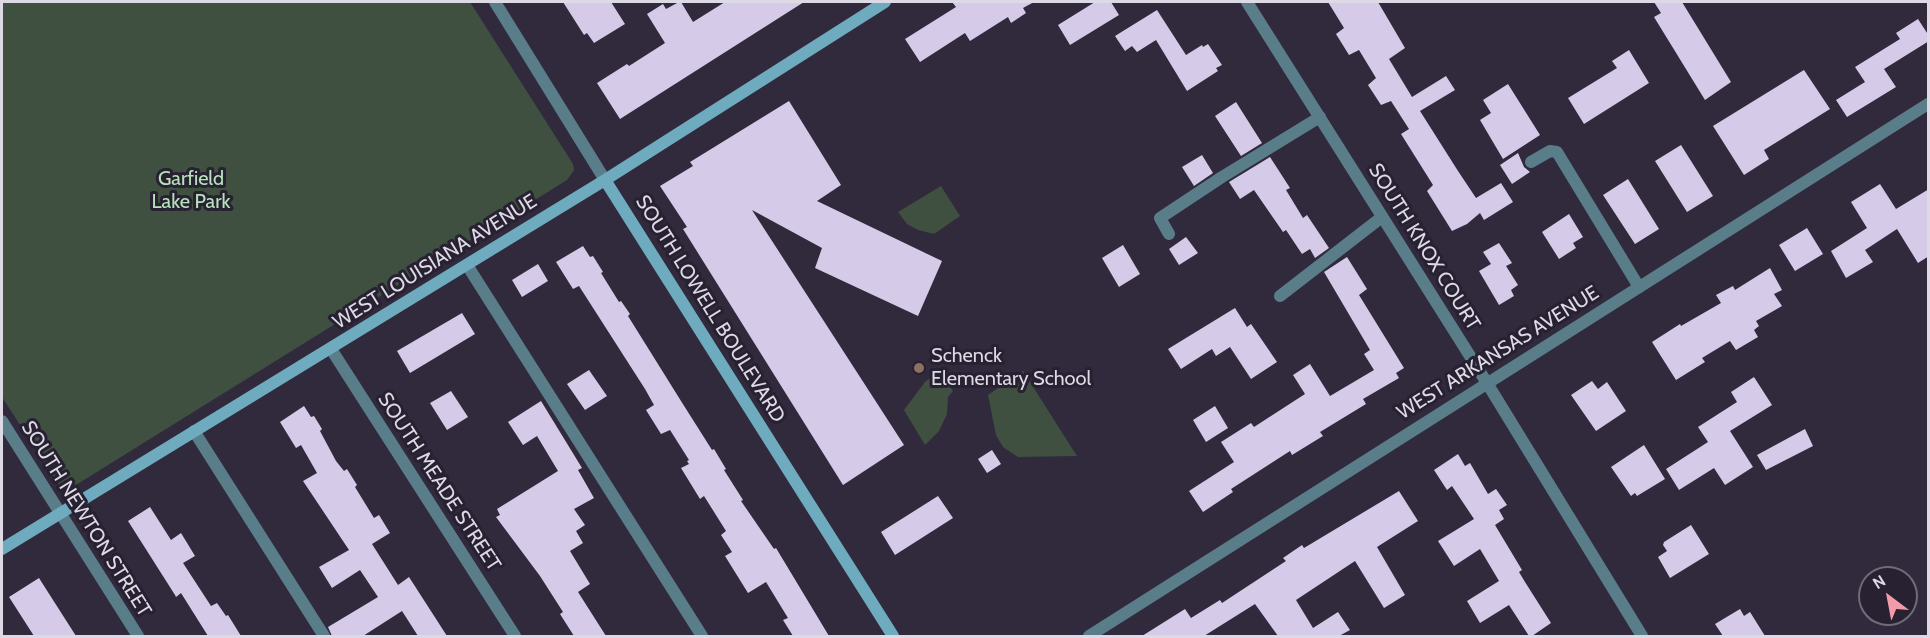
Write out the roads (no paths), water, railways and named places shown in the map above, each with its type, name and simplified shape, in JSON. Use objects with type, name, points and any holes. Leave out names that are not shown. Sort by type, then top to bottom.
[{"type":"street","name":"SOUTH LOWELL BOULEVARD","points":[[495,2],[893,636]]},
{"type":"street","name":"WEST LOUISIANA AVENUE","points":[[2,549],[468,265],[885,2]]},
{"type":"street","name":"SOUTH KNOX COURT","points":[[1247,2],[1487,383],[1642,636]]},
{"type":"street","name":"WEST ARKANSAS AVENUE","points":[[1095,635],[1487,383],[1929,104]]},
{"type":"street","points":[[1169,234],[1160,218],[1320,117]]},
{"type":"street","points":[[1531,162],[1550,150],[1557,152],[1639,287]]},
{"type":"street","points":[[1280,296],[1382,217]]},
{"type":"street","points":[[468,265],[702,636]]},
{"type":"street","name":"SOUTH MEADE STREET","points":[[331,349],[515,636]]},
{"type":"street","name":"SOUTH NEWTON STREET","points":[[2,422],[138,636]]},
{"type":"street","points":[[194,431],[324,636]]},
{"type":"place","name":"Schenck Elementary School","points":[[919,368]]},
{"type":"park label","name":"Garfield Lake Park","points":[[191,190]]}]
